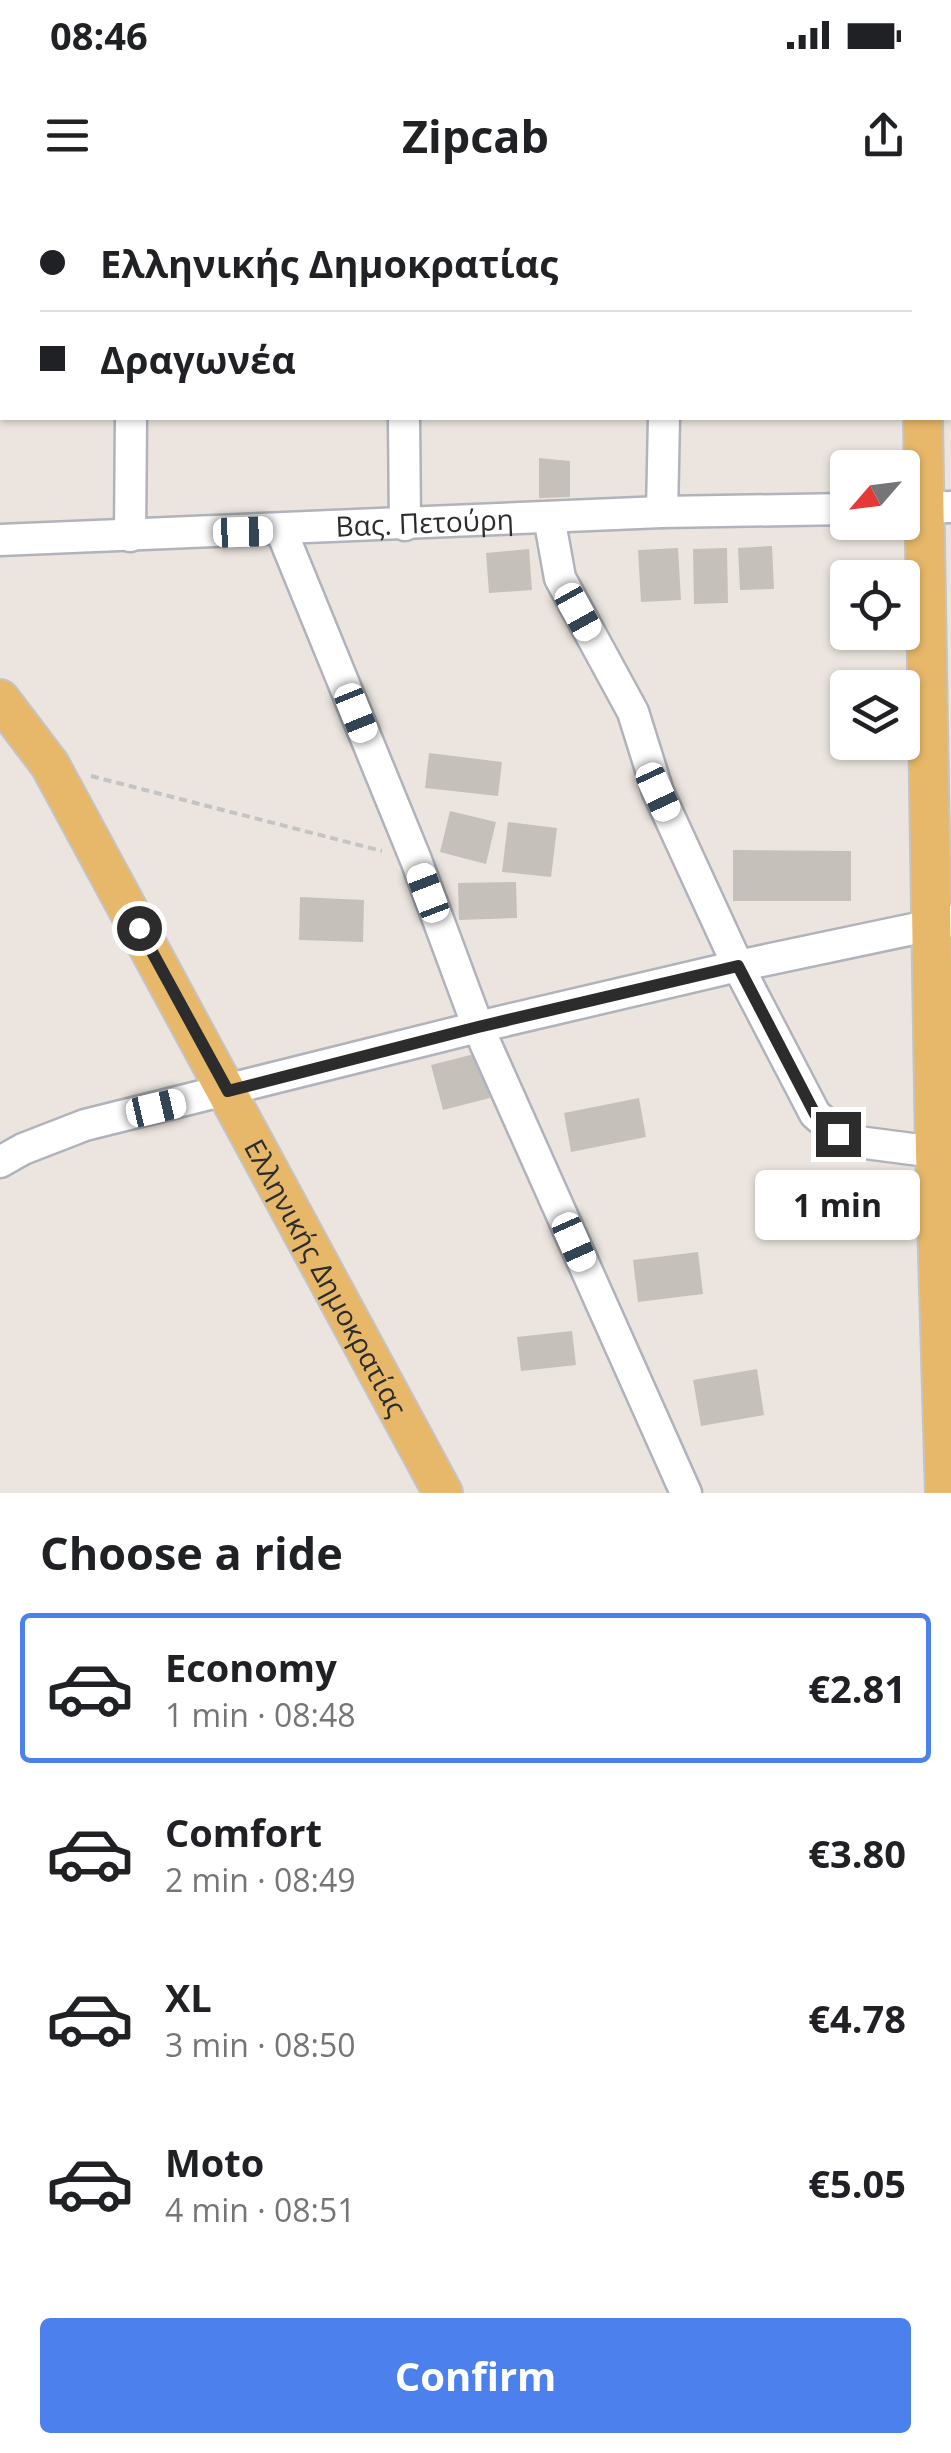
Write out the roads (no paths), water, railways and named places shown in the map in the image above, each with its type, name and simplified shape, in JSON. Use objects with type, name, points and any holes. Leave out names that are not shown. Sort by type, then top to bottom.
[{"type":"main road","points":[[922,420],[942,923],[935,1152],[945,1493]]},
{"type":"main road","name":"Ελληνικής Δημοκρατίας","points":[[0,699],[50,765],[443,1493]]},
{"type":"street","points":[[130,536],[131,420]]},
{"type":"street","points":[[404,420],[404,525]]},
{"type":"street","points":[[662,512],[664,420]]},
{"type":"street","name":"Βας. Πετούρη","points":[[0,540],[662,512],[830,509]]},
{"type":"street","points":[[550,517],[560,578],[633,712],[658,792],[796,1082],[825,1124],[858,1142],[935,1152]]},
{"type":"street","points":[[281,530],[416,860],[478,1027],[686,1493]]},
{"type":"street","points":[[0,1162],[85,1125],[478,1027],[942,923]]}]
